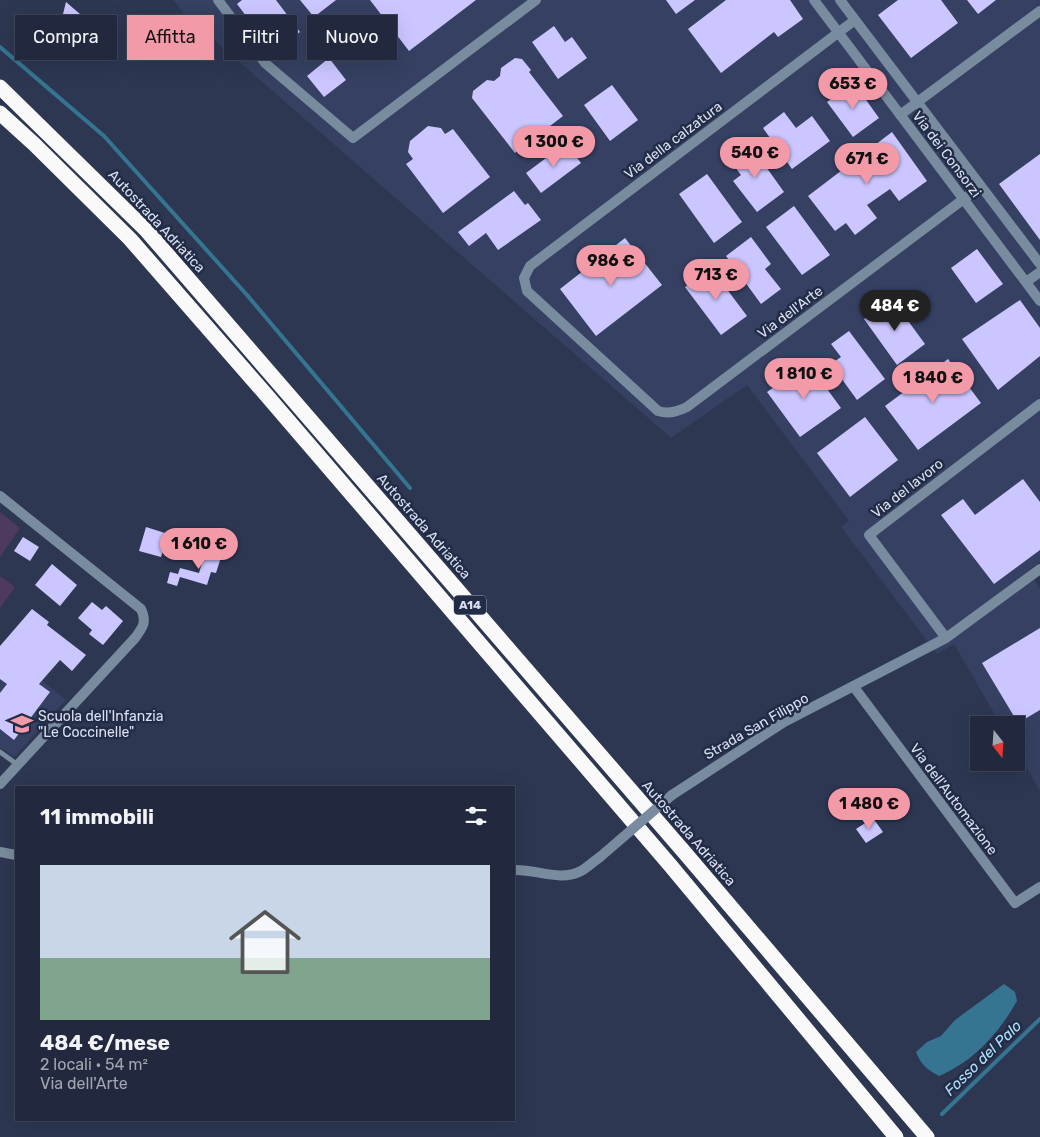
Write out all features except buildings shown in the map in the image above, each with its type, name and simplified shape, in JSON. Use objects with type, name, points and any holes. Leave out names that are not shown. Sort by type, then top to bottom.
[{"type":"highway","name":"Autostrada Adriatica","points":[[0,87],[147,231],[685,853],[927,1137]]},
{"type":"highway","name":"A14","points":[[0,113],[34,144],[130,240],[268,396],[670,865],[896,1137]]},
{"type":"street","points":[[218,0],[265,63],[353,138],[536,0]]},
{"type":"street","name":"Via dei Consorzi","points":[[814,0],[1040,300]]},
{"type":"street","name":"Via dei Consorzi","points":[[840,0],[1040,264]]},
{"type":"street","points":[[900,115],[1040,11]]},
{"type":"street","name":"Via della calzatura","points":[[527,291],[524,278],[530,266],[855,20]]},
{"type":"street","name":"Via dell'Arte","points":[[527,291],[658,411],[666,414],[677,412],[981,186]]},
{"type":"street","points":[[1026,282],[1040,272]]},
{"type":"street","name":"Via del lavoro","points":[[946,638],[869,535],[1040,404]]},
{"type":"street","points":[[0,496],[141,609],[145,617],[144,624],[135,638],[0,784]]},
{"type":"street","name":"Strada San Filippo","points":[[515,870],[526,869],[561,876],[580,872],[672,795],[784,722],[946,638],[1040,569]]},
{"type":"street","name":"Via dell'Automazione","points":[[854,687],[1014,903],[1040,887]]},
{"type":"street","points":[[0,852],[15,855]]},
{"type":"lane","points":[[0,752],[18,765]]},
{"type":"shaded area","points":[[174,0],[1040,0],[1040,562],[1029,570],[1040,589],[1040,791],[1025,765],[1025,716],[996,716],[954,644],[937,654],[841,527],[849,521],[747,385],[671,438],[237,60],[297,60],[297,15],[224,15],[224,49],[214,40],[214,15],[185,15]]},
{"type":"shaded area","points":[[0,512],[20,528],[0,557]]},
{"type":"shaded area","points":[[0,576],[15,587],[0,608]]},
{"type":"shaded area","name":"Scuola dell'Infanzia \"Le Coccinelle\"","points":[[0,646],[66,700],[14,757],[0,747]]},
{"type":"shaded area","points":[[1004,984],[1015,992],[1017,1001],[1002,1024],[984,1045],[963,1063],[939,1076],[925,1067],[916,1052],[927,1042],[941,1036],[955,1020]]},
{"type":"waterway","points":[[0,47],[104,136],[247,295],[410,488]]},
{"type":"waterway","name":"Fosso del Palo","points":[[942,1114],[1040,1019]]},
{"type":"place","name":"Scuola dell'Infanzia \"Le Coccinelle\"","points":[[22,724]]}]
